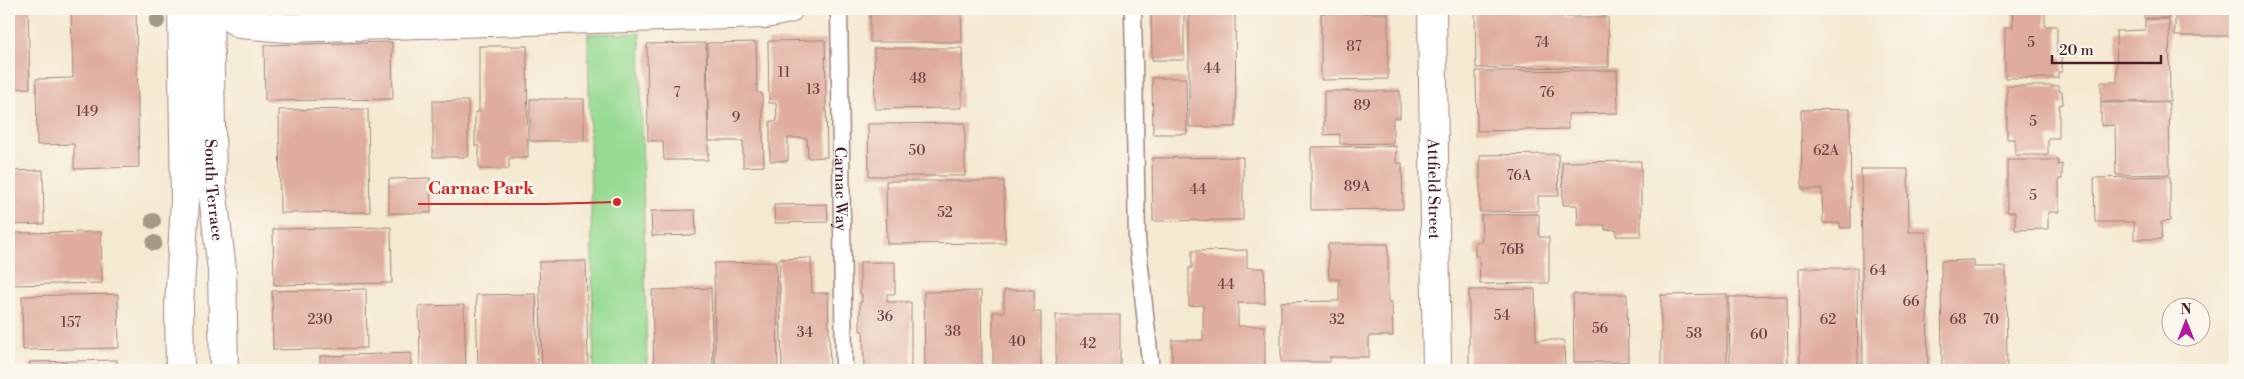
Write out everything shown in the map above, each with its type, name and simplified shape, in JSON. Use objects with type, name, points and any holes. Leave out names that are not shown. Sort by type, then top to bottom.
[{"type":"street","name":"South Terrace","points":[[180,370],[180,306],[185,201],[182,9]]},
{"type":"street","name":"South Terrace","points":[[209,9],[212,187],[222,270],[224,370]]},
{"type":"street","points":[[216,9],[240,24],[287,28],[764,14],[789,9]]},
{"type":"street","name":"Attfield Street","points":[[1432,9],[1437,370]]},
{"type":"lane","name":"Carnac Way","points":[[839,9],[844,370]]},
{"type":"lane","points":[[1133,9],[1137,239],[1151,370]]},
{"type":"green space","points":[[640,33],[647,370],[594,370],[588,34]]},
{"type":"building","points":[[9,9],[28,9],[30,88],[9,89]]},
{"type":"building","points":[[71,9],[136,9],[139,167],[74,169],[74,144],[37,145],[36,79],[73,78]]},
{"type":"building","points":[[870,9],[961,9],[962,42],[870,42]]},
{"type":"building","points":[[1151,9],[1184,9],[1184,60],[1152,60]]},
{"type":"building","points":[[1189,9],[1235,9],[1236,127],[1189,127]]},
{"type":"building","points":[[1566,9],[1566,17],[1608,17],[1609,67],[1476,68],[1475,10]]},
{"type":"building","points":[[2012,9],[2045,9],[2045,26],[2057,26],[2057,57],[2062,57],[2062,72],[2058,72],[2058,78],[2005,78],[2005,27],[2013,27]]},
{"type":"building","points":[[2144,9],[2169,9],[2169,18],[2144,18]]},
{"type":"building","points":[[2175,9],[2235,9],[2235,36],[2175,36]]},
{"type":"building","points":[[1321,13],[1388,13],[1388,79],[1321,80]]},
{"type":"building","points":[[2145,19],[2169,19],[2170,101],[2101,102],[2101,82],[2117,82],[2116,31],[2145,30]]},
{"type":"building","points":[[825,40],[827,157],[808,158],[807,138],[788,138],[788,161],[770,161],[770,121],[777,121],[776,103],[769,103],[768,41]]},
{"type":"building","points":[[392,42],[393,99],[265,101],[264,45]]},
{"type":"building","points":[[756,42],[757,93],[762,93],[764,166],[743,167],[743,141],[709,141],[707,43]]},
{"type":"building","points":[[706,43],[708,160],[664,160],[663,141],[648,141],[647,44]]},
{"type":"building","points":[[479,46],[527,46],[528,158],[509,158],[509,169],[479,169],[479,146],[475,146],[475,112],[479,112]]},
{"type":"building","points":[[874,48],[962,48],[962,108],[875,109]]},
{"type":"building","points":[[1617,70],[1618,113],[1568,114],[1568,129],[1477,131],[1476,71]]},
{"type":"building","points":[[1152,78],[1186,78],[1187,134],[1153,134]]},
{"type":"building","points":[[2007,86],[2059,86],[2059,91],[2062,91],[2063,104],[2059,105],[2059,138],[2048,138],[2048,155],[2015,155],[2015,139],[2007,139]]},
{"type":"building","points":[[1324,91],[1400,91],[1400,118],[1393,118],[1393,143],[1340,144],[1340,134],[1324,135]]},
{"type":"building","points":[[530,99],[584,99],[584,141],[530,141]]},
{"type":"building","points":[[433,101],[468,101],[468,157],[433,157]]},
{"type":"building","points":[[2101,103],[2169,103],[2170,174],[2116,175],[2115,125],[2101,126]]},
{"type":"building","points":[[368,109],[370,212],[280,213],[279,110]]},
{"type":"building","points":[[1850,109],[1851,228],[1840,228],[1840,223],[1823,223],[1822,189],[1802,189],[1801,110]]},
{"type":"building","points":[[965,123],[965,176],[869,176],[868,124]]},
{"type":"building","points":[[1396,146],[1396,163],[1402,163],[1403,209],[1311,210],[1311,147]]},
{"type":"building","points":[[1558,154],[1559,196],[1538,196],[1538,211],[1480,212],[1480,155]]},
{"type":"building","points":[[1243,157],[1243,220],[1153,221],[1152,158]]},
{"type":"building","points":[[2007,160],[2058,160],[2058,165],[2062,164],[2062,179],[2059,179],[2059,212],[2048,212],[2048,229],[2015,230],[2015,212],[2007,212]]},
{"type":"building","points":[[1641,161],[1641,236],[1616,236],[1616,229],[1605,230],[1605,225],[1578,225],[1577,205],[1563,205],[1562,162]]},
{"type":"building","points":[[1861,169],[1908,169],[1909,232],[1926,232],[1928,370],[1863,370]]},
{"type":"building","points":[[43,170],[44,224],[9,225],[9,171]]},
{"type":"building","points":[[2170,176],[2170,221],[2161,222],[2162,239],[2134,239],[2134,222],[2095,222],[2094,178]]},
{"type":"building","points":[[430,178],[431,213],[389,213],[389,179]]},
{"type":"building","points":[[886,181],[1004,181],[1005,243],[887,244]]},
{"type":"building","points":[[827,204],[828,222],[775,223],[774,205]]},
{"type":"building","points":[[695,210],[696,235],[652,236],[651,211]]},
{"type":"building","points":[[1539,214],[1539,237],[1549,237],[1549,283],[1480,284],[1479,256],[1475,256],[1475,242],[1482,242],[1481,215]]},
{"type":"building","points":[[391,227],[392,283],[274,285],[273,229]]},
{"type":"building","points":[[101,232],[102,283],[13,285],[12,233]]},
{"type":"building","points":[[1328,244],[1388,244],[1388,302],[1392,302],[1393,336],[1369,336],[1369,357],[1330,357],[1330,362],[1281,362],[1281,302],[1339,301],[1339,279],[1329,279]]},
{"type":"building","points":[[1247,250],[1247,268],[1264,268],[1265,303],[1238,303],[1238,326],[1265,326],[1265,370],[1172,370],[1172,340],[1203,340],[1203,305],[1189,306],[1189,268],[1192,268],[1192,251]]},
{"type":"building","points":[[811,258],[812,293],[828,293],[830,370],[782,370],[779,259]]},
{"type":"building","points":[[1974,260],[1974,267],[2006,267],[2007,370],[1942,370],[1941,261]]},
{"type":"building","points":[[586,261],[588,370],[542,370],[539,262]]},
{"type":"building","points":[[776,262],[778,370],[715,370],[714,263]]},
{"type":"building","points":[[860,262],[895,262],[895,294],[887,294],[887,302],[911,302],[911,370],[864,370],[863,331],[860,331],[860,302],[862,302],[862,294],[860,294]]},
{"type":"building","points":[[1799,268],[1857,268],[1858,370],[1800,370]]},
{"type":"building","points":[[711,288],[713,370],[654,370],[652,290]]},
{"type":"building","points":[[366,289],[367,348],[273,350],[272,291]]},
{"type":"building","points":[[1535,289],[1536,340],[1564,340],[1565,370],[1469,370],[1469,290]]},
{"type":"building","points":[[1004,290],[1034,290],[1034,312],[1041,312],[1041,370],[993,370],[993,312],[1004,312]]},
{"type":"building","points":[[981,291],[982,370],[925,370],[924,292]]},
{"type":"building","points":[[118,294],[119,348],[23,350],[22,296]]},
{"type":"building","points":[[536,294],[538,370],[478,370],[476,295]]},
{"type":"building","points":[[1573,294],[1627,294],[1628,362],[1574,362]]},
{"type":"building","points":[[1727,294],[1727,370],[1661,370],[1661,295]]},
{"type":"building","points":[[1787,296],[1788,370],[1730,370],[1729,297]]},
{"type":"building","points":[[464,305],[466,370],[420,370],[419,306]]},
{"type":"building","points":[[1056,315],[1120,315],[1120,370],[1056,370]]},
{"type":"building","points":[[411,353],[411,370],[320,370],[320,356]]},
{"type":"building","points":[[117,360],[117,370],[30,370],[30,362]]},
{"type":"place","name":"Carnac Park","points":[[617,202]]}]
